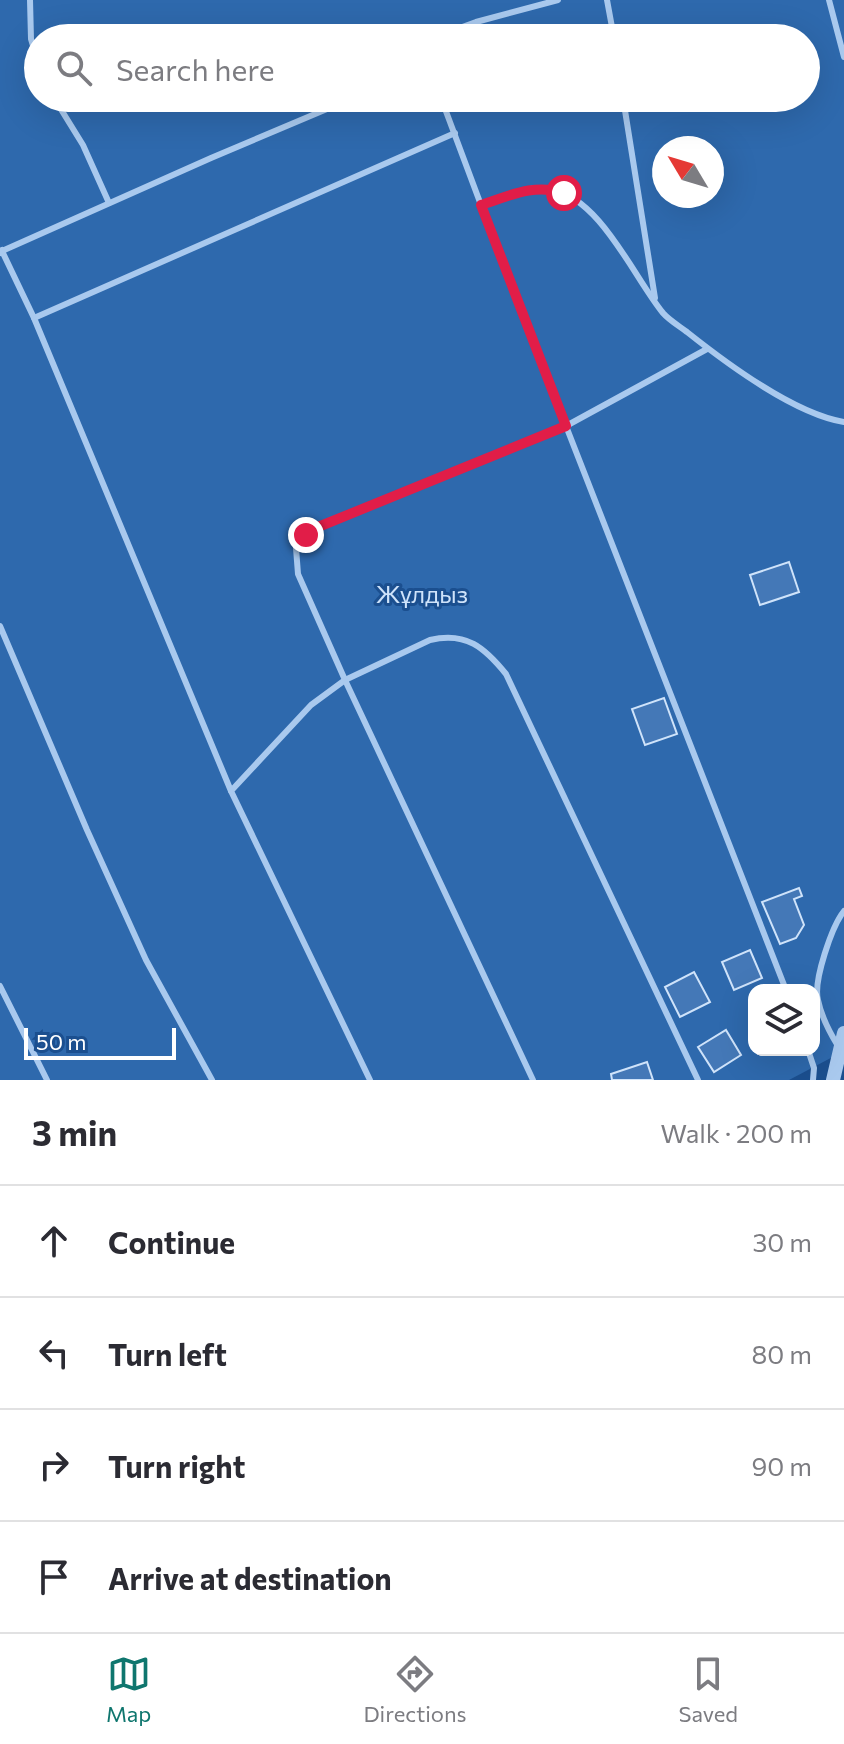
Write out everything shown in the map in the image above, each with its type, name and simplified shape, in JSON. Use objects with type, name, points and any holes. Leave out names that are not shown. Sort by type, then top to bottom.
[{"type":"street","points":[[833,1080],[844,1033]]},
{"type":"lane","points":[[30,0],[31,24]]},
{"type":"lane","points":[[470,24],[558,0]]},
{"type":"lane","points":[[607,0],[611,24]]},
{"type":"lane","points":[[829,0],[844,57]]},
{"type":"lane","points":[[63,112],[83,145],[109,203]]},
{"type":"lane","points":[[320,112],[1,252],[34,318],[231,791],[370,1080]]},
{"type":"lane","points":[[447,112],[784,984]]},
{"type":"lane","points":[[625,112],[655,301]]},
{"type":"lane","points":[[34,318],[455,133]]},
{"type":"lane","points":[[481,205],[531,189],[549,188],[564,193],[587,208],[664,315],[707,349],[792,403],[829,420],[844,422]]},
{"type":"lane","points":[[533,1080],[345,680],[298,574],[296,548],[306,535],[318,527],[566,426],[707,349]]},
{"type":"lane","points":[[0,626],[146,960],[212,1080]]},
{"type":"lane","points":[[231,791],[311,705],[345,680],[445,636],[466,638],[482,647],[506,674],[698,1080]]},
{"type":"lane","points":[[840,1049],[818,999],[817,988],[830,934],[844,911]]},
{"type":"lane","points":[[0,986],[47,1080]]},
{"type":"lane","points":[[810,1056],[814,1068],[813,1080]]},
{"type":"green space","name":"Жұлдыз","points":[[0,0],[844,0],[844,1051],[789,1080],[0,1080]]},
{"type":"building","points":[[789,562],[799,592],[760,605],[750,575]]},
{"type":"building","points":[[664,698],[677,734],[645,745],[632,709]]},
{"type":"building","points":[[799,888],[802,896],[794,899],[804,925],[796,938],[780,944],[762,902]]},
{"type":"building","points":[[750,950],[762,978],[734,990],[722,962]]},
{"type":"building","points":[[694,972],[710,1002],[680,1017],[665,987]]},
{"type":"building","points":[[726,1030],[741,1055],[714,1072],[698,1047]]},
{"type":"building","points":[[647,1062],[653,1080],[612,1080],[611,1074]]},
{"type":"route","points":[[306,535],[318,527],[566,426],[481,205],[531,189],[549,188],[564,193]]}]
